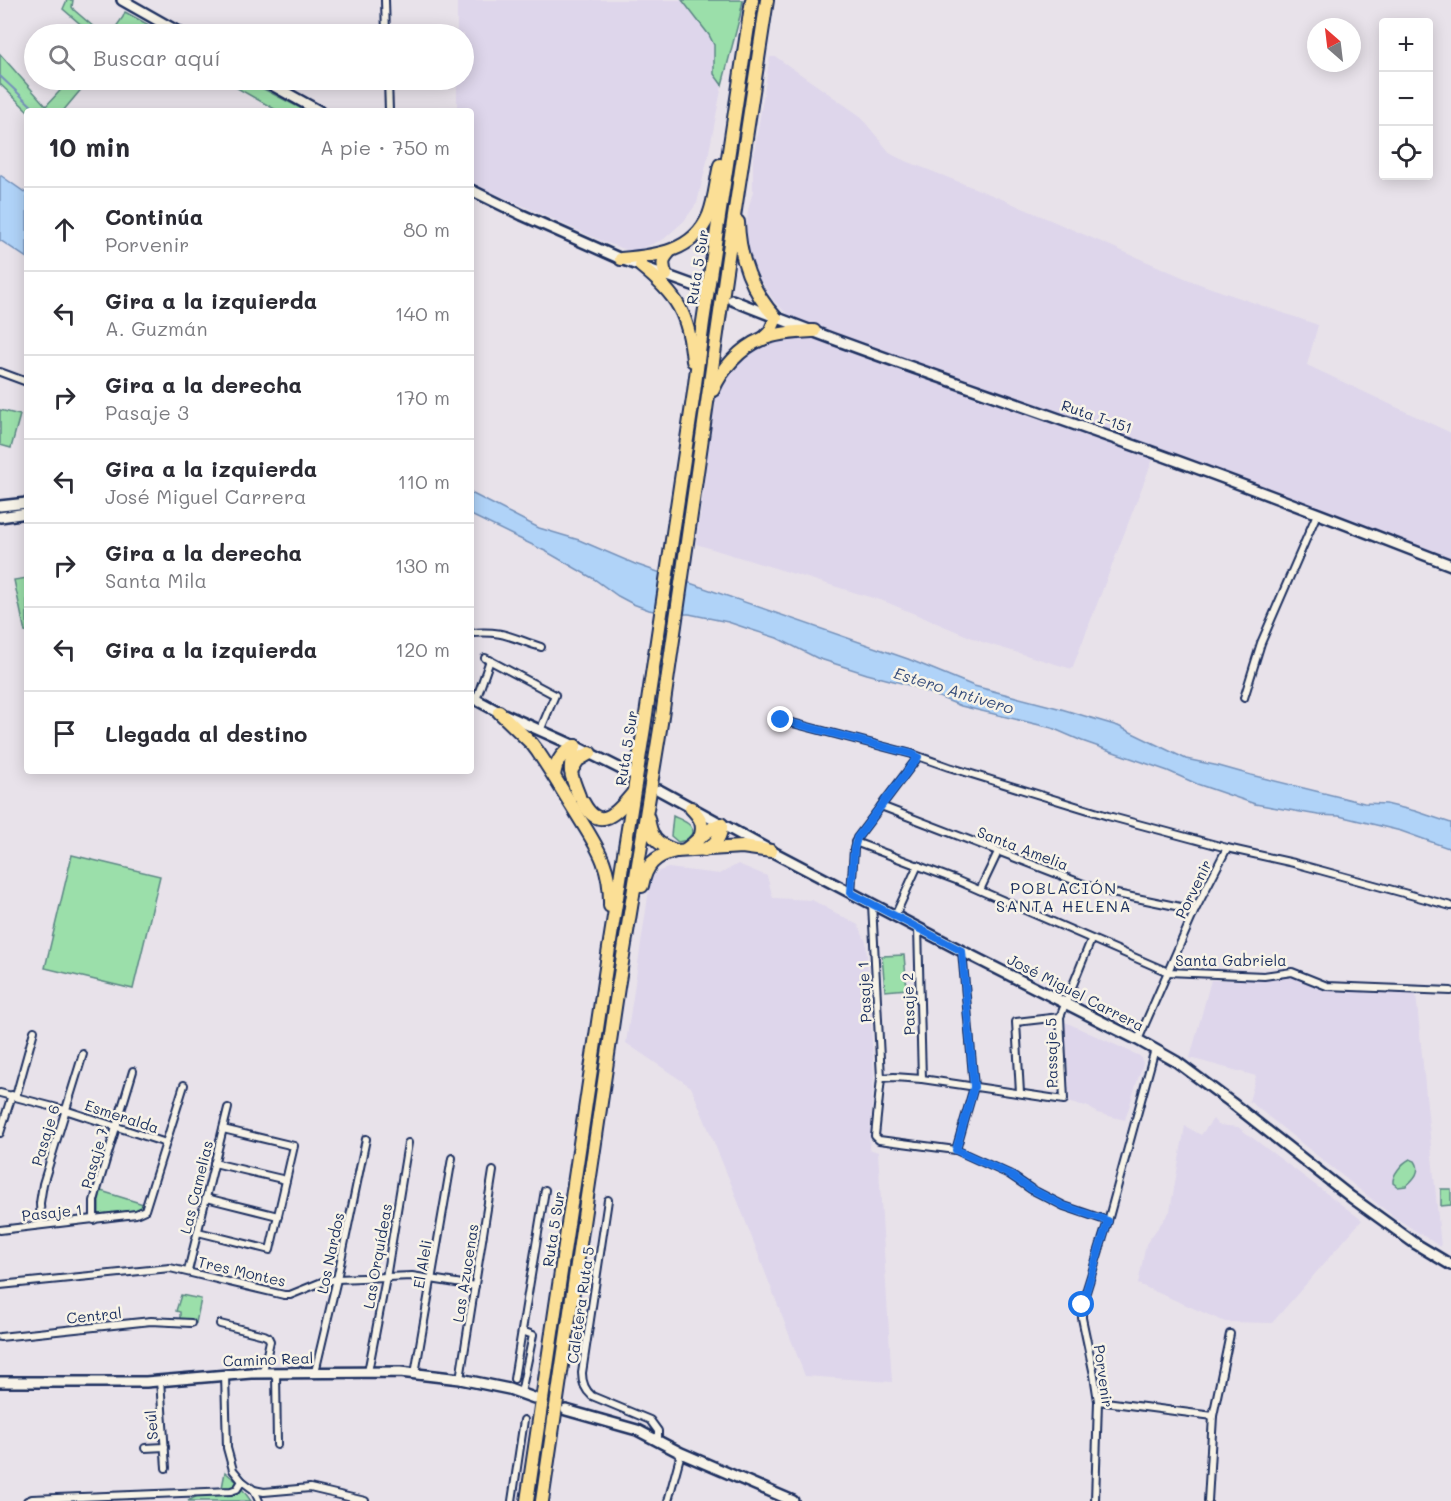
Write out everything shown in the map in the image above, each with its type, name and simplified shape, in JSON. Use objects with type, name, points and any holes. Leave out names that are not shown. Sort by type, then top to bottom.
[{"type":"highway","name":"Ruta 5 Sur","points":[[527,1501],[752,0]]},
{"type":"highway","name":"Ruta 5 Sur","points":[[542,1501],[618,987],[661,723],[767,0]]},
{"type":"highway","points":[[621,259],[669,252],[698,232],[708,217],[725,138],[736,106]]},
{"type":"highway","points":[[707,405],[715,385],[726,368],[740,354],[770,332],[776,318],[757,292],[744,262],[738,231],[738,195]]},
{"type":"highway","points":[[666,275],[663,261],[669,252]]},
{"type":"highway","points":[[641,266],[653,275],[670,295],[685,318],[691,337],[694,392]]},
{"type":"highway","points":[[763,339],[814,331]]},
{"type":"highway","points":[[499,712],[532,744],[596,843],[609,881],[609,948]]},
{"type":"highway","points":[[554,776],[559,759],[575,746]]},
{"type":"highway","points":[[575,746],[571,776],[587,810],[594,815],[607,817],[618,812],[634,792]]},
{"type":"highway","points":[[571,772],[578,760],[590,753]]},
{"type":"highway","points":[[691,808],[702,822],[701,844]]},
{"type":"highway","points":[[647,809],[654,838],[664,847],[680,851]]},
{"type":"highway","points":[[701,844],[710,829],[721,824]]},
{"type":"highway","points":[[618,987],[634,932],[644,875],[646,869],[658,858],[701,844],[771,851]]},
{"type":"street","points":[[122,0],[165,24]]},
{"type":"street","points":[[385,0],[386,24]]},
{"type":"street","points":[[281,90],[314,108]]},
{"type":"street","points":[[388,90],[389,108]]},
{"type":"street","points":[[474,191],[621,259],[701,288]]},
{"type":"street","name":"Ruta I-151","points":[[732,300],[896,363],[1197,468],[1451,565]]},
{"type":"street","points":[[0,372],[24,381]]},
{"type":"street","points":[[0,506],[24,503]]},
{"type":"street","points":[[0,517],[24,513]]},
{"type":"street","points":[[1244,698],[1261,643],[1317,514]]},
{"type":"street","points":[[474,633],[492,631],[541,647]]},
{"type":"street","points":[[474,695],[488,659],[555,695],[540,731]]},
{"type":"street","points":[[474,699],[629,773]]},
{"type":"street","points":[[781,720],[912,754],[1108,816],[1451,906]]},
{"type":"street","points":[[851,893],[855,842],[918,757]]},
{"type":"street","name":"José Miguel Carrera","points":[[659,790],[771,851],[1177,1062],[1351,1197],[1416,1244],[1451,1265]]},
{"type":"street","name":"Santa Amelia","points":[[881,806],[1097,889],[1195,910]]},
{"type":"street","name":"Santa Gabriela","points":[[855,842],[980,890],[1168,972],[1264,976],[1292,972],[1327,986],[1451,991]]},
{"type":"street","name":"Porvenir","points":[[1138,1040],[1195,910],[1227,848]]},
{"type":"street","points":[[980,890],[998,852]]},
{"type":"street","points":[[895,916],[918,865]]},
{"type":"street","name":"Pasaje 1","points":[[872,904],[881,1078],[875,1136],[879,1140],[956,1150]]},
{"type":"street","name":"Pasaje 2","points":[[918,928],[922,1079]]},
{"type":"street","name":"Passaje 5","points":[[1020,1093],[1064,1100],[1060,1017],[1091,940]]},
{"type":"street","points":[[962,951],[974,1087],[956,1150],[1009,1174],[1031,1189],[1064,1206],[1108,1221]]},
{"type":"street","points":[[881,1078],[922,1079],[1020,1093],[1016,1022],[1060,1017]]},
{"type":"street","points":[[0,1133],[34,1031]]},
{"type":"street","name":"Porvenir","points":[[1095,1501],[1098,1401],[1082,1309],[1155,1049]]},
{"type":"street","name":"Pasaje 6","points":[[41,1225],[40,1203],[43,1184],[83,1054]]},
{"type":"street","name":"Pasaje 7","points":[[94,1220],[94,1201],[133,1071]]},
{"type":"street","points":[[166,1143],[184,1085]]},
{"type":"street","name":"Esmeralda","points":[[0,1093],[65,1110],[166,1143]]},
{"type":"street","name":"Las Camelias","points":[[188,1271],[228,1108]]},
{"type":"street","points":[[198,1232],[270,1250],[294,1146],[223,1129]]},
{"type":"street","name":"Los Nardos","points":[[315,1372],[366,1140]]},
{"type":"street","name":"Pasaje 1","points":[[0,1230],[94,1220],[142,1212],[147,1206],[166,1143]]},
{"type":"street","name":"Las Orquídeas","points":[[368,1372],[408,1143]]},
{"type":"street","name":"El Aleli","points":[[415,1374],[452,1158]]},
{"type":"street","points":[[214,1163],[286,1180]]},
{"type":"street","name":"Las Azucenas","points":[[460,1379],[493,1171]]},
{"type":"street","points":[[514,1379],[545,1190]]},
{"type":"street","points":[[206,1198],[278,1216]]},
{"type":"street","name":"Caletera Ruta 5","points":[[608,1200],[582,1373],[583,1381],[592,1396],[650,1420],[658,1431],[658,1442]]},
{"type":"street","name":"Tres Montes","points":[[0,1285],[170,1268],[284,1295],[337,1279],[412,1276],[476,1286]]},
{"type":"street","name":"Central","points":[[0,1337],[151,1321],[191,1323]]},
{"type":"street","points":[[220,1324],[268,1337],[270,1341],[264,1372]]},
{"type":"street","points":[[521,1393],[533,1335],[522,1331]]},
{"type":"street","points":[[1208,1501],[1213,1416],[1230,1334]]},
{"type":"street","name":"Camino Real","points":[[0,1382],[129,1382],[264,1372],[400,1372],[460,1379],[534,1398]]},
{"type":"street","points":[[276,1372],[277,1445]]},
{"type":"street","points":[[225,1375],[227,1448],[233,1470],[254,1490],[259,1501]]},
{"type":"street","name":"Seúl","points":[[160,1380],[166,1468]]},
{"type":"street","points":[[1098,1401],[1213,1416]]},
{"type":"street","points":[[566,1410],[628,1427],[681,1453],[793,1501]]},
{"type":"street","points":[[512,1501],[524,1420]]},
{"type":"street","points":[[145,1448],[165,1447]]},
{"type":"street","points":[[668,1501],[681,1453]]},
{"type":"street","points":[[27,1501],[32,1499],[133,1498],[231,1491],[237,1489],[242,1481]]},
{"type":"street","points":[[254,1490],[274,1492],[310,1488],[365,1501]]},
{"type":"shaded area","points":[[457,0],[682,0],[714,45],[714,74],[722,85],[697,203],[684,221],[664,239],[638,250],[627,250],[474,184],[474,108],[457,108],[457,90],[474,90],[474,24],[457,24]]},
{"type":"shaded area","points":[[770,57],[776,57],[859,115],[891,154],[901,159],[997,197],[1194,282],[1318,325],[1307,365],[1451,433],[1451,558],[1156,451],[1072,669],[982,642],[886,602],[696,544],[716,396],[742,359],[759,346],[782,341],[787,314],[774,301],[761,281],[752,262],[746,235],[748,210],[753,191],[753,158]]},
{"type":"shaded area","points":[[738,864],[767,876],[773,898],[812,900],[858,925],[866,942],[874,1076],[869,1149],[878,1152],[892,1382],[805,1376],[732,1186],[691,1087],[626,1043],[651,877],[668,868],[720,874]]},
{"type":"shaded area","points":[[1280,976],[1298,978],[1326,990],[1416,994],[1441,1247],[1394,1217],[1249,1101],[1256,1076],[1190,1058],[1211,980],[1259,980]]},
{"type":"shaded area","points":[[1065,1022],[1140,1056],[1143,1063],[1125,1120],[1097,1113],[1087,1106],[1070,1103]]},
{"type":"shaded area","points":[[1213,1119],[1218,1125],[1238,1127],[1362,1220],[1272,1323],[1225,1322],[1138,1284],[1146,1244],[1170,1211],[1185,1126],[1201,1135]]},
{"type":"green space","points":[[67,0],[73,0],[74,10],[90,24],[80,24],[63,9]]},
{"type":"green space","points":[[682,0],[743,0],[722,85],[714,74],[714,45]]},
{"type":"green space","points":[[125,12],[147,24],[118,24]]},
{"type":"green space","points":[[0,54],[24,81],[24,90],[32,90],[46,106],[61,90],[81,90],[66,108],[25,108],[0,84]]},
{"type":"green space","points":[[241,90],[265,90],[300,108],[273,108]]},
{"type":"green space","points":[[0,410],[20,415],[11,448],[0,445]]},
{"type":"green space","points":[[24,578],[24,627],[14,580]]},
{"type":"green space","points":[[673,816],[691,826],[693,832],[687,840],[678,842],[671,836]]},
{"type":"green space","points":[[72,855],[160,876],[133,989],[45,968]]},
{"type":"green space","points":[[904,955],[907,989],[885,991],[882,956]]},
{"type":"green space","points":[[1410,1159],[1417,1165],[1416,1175],[1406,1186],[1398,1187],[1393,1183],[1394,1176]]},
{"type":"green space","points":[[1441,1189],[1451,1189],[1451,1205],[1441,1206]]},
{"type":"green space","points":[[101,1191],[143,1204],[137,1210],[99,1214]]},
{"type":"green space","points":[[181,1295],[201,1299],[196,1323],[180,1319],[180,1312],[176,1311]]},
{"type":"green space","points":[[225,1472],[237,1482],[251,1501],[188,1501],[199,1495],[221,1493]]},
{"type":"water","points":[[0,175],[24,192],[24,256],[0,240]]},
{"type":"water","name":"Estero Antivero","points":[[474,495],[539,528],[579,540],[635,564],[908,659],[974,686],[1118,726],[1186,759],[1364,803],[1386,804],[1415,811],[1451,823],[1451,849],[1401,831],[1339,816],[1318,815],[1255,804],[1052,728],[961,706],[909,685],[817,658],[777,638],[728,622],[689,614],[668,614],[649,610],[618,596],[594,579],[547,552],[474,516]]},
{"type":"waterway","points":[[0,76],[34,108]]},
{"type":"district","name":"POBLACIÓN SANTA HELENA","points":[[1064,896]]},
{"type":"route","points":[[781,720],[918,757],[855,842],[851,893],[962,951],[974,1087],[956,1150],[1009,1174],[1031,1189],[1064,1206],[1108,1221],[1082,1305]]}]
